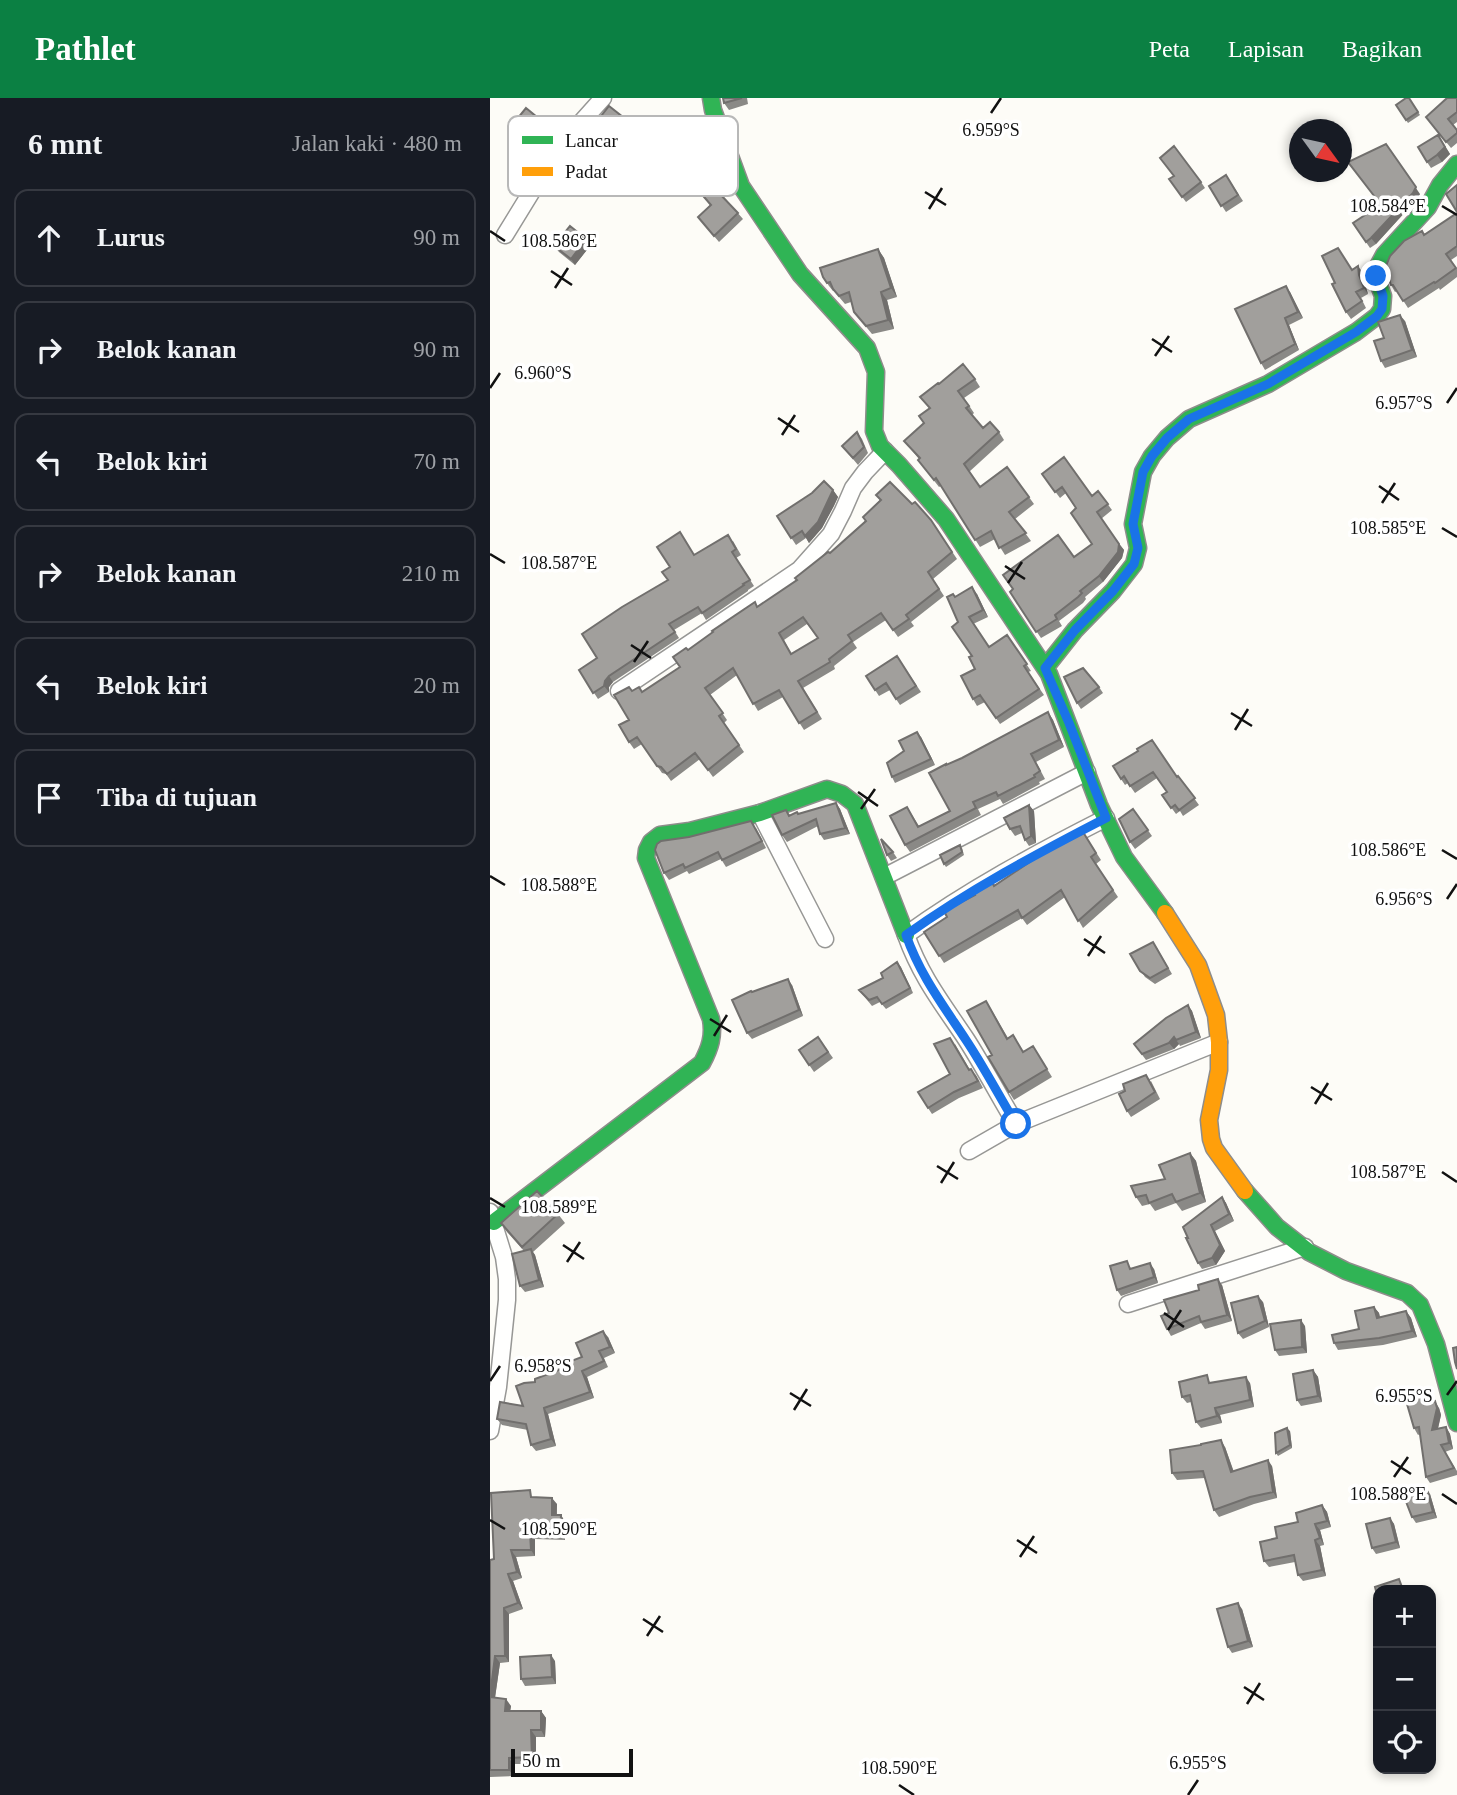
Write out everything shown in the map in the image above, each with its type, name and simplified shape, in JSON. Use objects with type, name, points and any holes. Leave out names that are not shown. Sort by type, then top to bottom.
[{"type":"street","points":[[587,116],[603,98]]},
{"type":"street","points":[[711,98],[715,116]]},
{"type":"street","points":[[1045,668],[1134,564],[1138,548],[1133,524],[1143,472],[1152,456],[1167,438],[1189,419],[1268,384],[1356,332],[1377,316],[1383,302],[1376,276],[1380,262],[1428,207],[1440,185],[1457,164]]},
{"type":"street","points":[[738,178],[800,274],[867,348],[876,372],[874,431],[880,446],[946,519],[1045,668],[1124,857],[1163,909],[1198,965],[1216,1015],[1219,1042],[1219,1070],[1209,1120],[1214,1148],[1252,1203],[1305,1247],[1326,1261],[1407,1293],[1417,1300],[1437,1344],[1457,1423]]},
{"type":"street","points":[[505,235],[529,196]]},
{"type":"street","points":[[620,691],[799,570],[831,534],[853,488],[864,472],[885,451]]},
{"type":"street","points":[[884,877],[1087,772]]},
{"type":"street","points":[[490,1431],[508,1300],[507,1279],[492,1217],[702,1063],[710,1049],[714,1034],[711,1019],[646,858],[651,842],[660,835],[690,831],[760,813],[827,789],[847,796],[855,804],[920,969],[1016,1124]]},
{"type":"street","points":[[760,813],[825,939]]},
{"type":"street","points":[[906,935],[1036,855],[1106,818]]},
{"type":"street","points":[[969,1151],[1016,1124],[1219,1042]]},
{"type":"street","points":[[1128,1304],[1305,1247]]},
{"type":"building","points":[[723,98],[742,98],[724,103]]},
{"type":"building","points":[[1409,98],[1418,112],[1406,120],[1396,105]]},
{"type":"building","points":[[1447,98],[1457,98],[1457,112],[1448,119],[1457,133],[1446,142],[1426,117]]},
{"type":"building","points":[[609,106],[622,116],[601,116]]},
{"type":"building","points":[[526,108],[536,116],[519,116]]},
{"type":"building","points":[[1438,135],[1445,147],[1427,162],[1418,147]]},
{"type":"building","points":[[1386,144],[1416,187],[1366,242],[1353,223],[1371,211],[1369,208],[1378,201],[1352,167],[1352,160]]},
{"type":"building","points":[[1174,146],[1201,182],[1182,197],[1169,179],[1174,176],[1160,158]]},
{"type":"building","points":[[1226,175],[1238,195],[1221,206],[1209,186]]},
{"type":"building","points":[[1457,185],[1457,212],[1446,194]]},
{"type":"building","points":[[703,196],[722,196],[738,213],[714,236],[698,217],[711,205]]},
{"type":"building","points":[[1457,213],[1457,246],[1446,254],[1456,268],[1403,301],[1391,285],[1385,268],[1390,256],[1404,241],[1422,231],[1424,235]]},
{"type":"building","points":[[570,226],[586,239],[571,259],[554,246]]},
{"type":"building","points":[[1338,248],[1352,270],[1358,266],[1364,288],[1356,292],[1362,301],[1346,312],[1322,256]]},
{"type":"building","points":[[878,249],[891,288],[881,292],[888,320],[866,326],[854,312],[849,292],[839,296],[830,282],[827,283],[820,268]]},
{"type":"building","points":[[1286,286],[1298,312],[1285,318],[1295,344],[1261,363],[1235,309]]},
{"type":"building","points":[[1400,315],[1412,350],[1381,361],[1374,341],[1384,338],[1378,322]]},
{"type":"building","points":[[963,364],[975,379],[958,391],[969,406],[966,408],[983,428],[990,422],[999,432],[964,464],[980,487],[1007,467],[1029,497],[1009,512],[1026,533],[999,548],[991,531],[975,540],[936,478],[934,480],[918,460],[920,458],[904,441],[924,423],[919,416],[930,408],[920,397]]},
{"type":"building","points":[[857,432],[864,447],[853,458],[842,446]]},
{"type":"building","points":[[1064,457],[1092,496],[1098,491],[1108,504],[1097,512],[1119,544],[1118,552],[1099,576],[1080,591],[1082,593],[1078,597],[1055,615],[1057,619],[1036,632],[1010,592],[1013,589],[1003,575],[1058,535],[1074,557],[1092,544],[1071,513],[1076,508],[1062,487],[1055,492],[1042,474]]},
{"type":"building","points":[[824,481],[833,490],[818,522],[805,536],[802,531],[791,538],[777,516],[812,493]]},
{"type":"building","points":[[890,482],[912,504],[915,502],[931,520],[952,552],[928,572],[939,589],[906,615],[909,619],[893,630],[881,613],[848,635],[852,641],[829,659],[830,662],[798,681],[817,712],[799,723],[779,690],[753,704],[733,668],[705,688],[723,713],[719,716],[739,745],[708,770],[695,753],[667,774],[657,766],[637,737],[629,742],[619,725],[629,720],[614,695],[629,687],[632,691],[639,687],[642,692],[680,667],[673,657],[686,648],[688,650],[755,602],[757,607],[797,580],[795,578],[830,553],[866,521],[863,517],[881,500],[876,495]],"holes":[[[803,617],[818,638],[791,654],[779,633]]]},
{"type":"building","points":[[680,532],[694,555],[728,535],[736,549],[732,552],[750,580],[702,613],[698,607],[669,624],[675,632],[609,676],[604,686],[593,693],[579,670],[597,658],[582,634],[668,580],[662,572],[670,567],[657,547]]},
{"type":"building","points":[[972,587],[983,610],[969,617],[989,647],[1007,635],[1027,664],[1024,666],[1039,689],[996,718],[980,695],[973,699],[961,676],[975,669],[969,657],[972,656],[952,627],[958,622],[947,597],[953,594],[955,597]]},
{"type":"building","points":[[897,656],[916,686],[896,699],[886,683],[875,690],[866,676]]},
{"type":"building","points":[[1083,668],[1099,687],[1077,703],[1064,677]]},
{"type":"building","points":[[1048,712],[1059,740],[1031,754],[1040,771],[1035,777],[998,796],[996,792],[973,802],[976,808],[905,845],[890,816],[907,807],[918,827],[950,811],[929,773]]},
{"type":"building","points":[[917,732],[931,759],[892,777],[887,763],[904,751],[899,741]]},
{"type":"building","points":[[1152,740],[1195,798],[1179,810],[1175,805],[1171,808],[1162,795],[1167,792],[1153,772],[1130,786],[1124,776],[1121,779],[1113,766]]},
{"type":"building","points":[[836,803],[845,828],[820,834],[816,819],[782,835],[772,815],[786,810],[789,816]]},
{"type":"building","points":[[1029,805],[1031,836],[1025,840],[1020,826],[1010,829],[1004,818]]},
{"type":"building","points":[[1133,809],[1148,830],[1130,842],[1119,819]]},
{"type":"building","points":[[751,821],[762,841],[722,860],[718,852],[685,868],[683,864],[664,873],[655,850],[661,841],[689,837]]},
{"type":"building","points":[[1083,832],[1096,853],[1091,857],[1113,890],[1078,921],[1061,890],[1022,918],[1018,910],[939,956],[924,932],[947,917],[944,911],[975,895],[974,893],[992,882],[994,886],[1043,853]]},
{"type":"building","points":[[881,839],[893,852],[887,855]]},
{"type":"building","points":[[960,845],[962,852],[944,864],[940,855]]},
{"type":"building","points":[[1153,942],[1168,968],[1150,978],[1140,971],[1130,954]]},
{"type":"building","points":[[897,962],[910,988],[882,1004],[877,997],[869,1000],[859,990],[883,978],[881,973]]},
{"type":"building","points":[[788,979],[799,1010],[747,1033],[732,1000]]},
{"type":"building","points":[[986,1001],[1007,1039],[1013,1035],[1023,1052],[1033,1046],[1047,1069],[1009,1092],[988,1057],[992,1055],[967,1011]]},
{"type":"building","points":[[1188,1005],[1196,1032],[1176,1040],[1174,1037],[1169,1043],[1142,1054],[1134,1044],[1166,1018]]},
{"type":"building","points":[[818,1037],[828,1052],[809,1065],[799,1050]]},
{"type":"building","points":[[950,1038],[978,1081],[928,1108],[918,1092],[950,1074],[934,1044]]},
{"type":"building","points":[[1146,1075],[1155,1092],[1127,1111],[1119,1094],[1125,1091],[1123,1084]]},
{"type":"building","points":[[1190,1153],[1200,1193],[1176,1202],[1172,1194],[1149,1203],[1146,1195],[1136,1197],[1131,1186],[1165,1179],[1159,1165]]},
{"type":"building","points":[[537,1191],[558,1214],[522,1247],[501,1223]]},
{"type":"building","points":[[1222,1197],[1229,1214],[1211,1225],[1220,1245],[1212,1258],[1198,1263],[1183,1227]]},
{"type":"building","points":[[531,1249],[539,1280],[520,1286],[512,1254]]},
{"type":"building","points":[[1127,1261],[1130,1269],[1150,1263],[1154,1277],[1117,1290],[1110,1266]]},
{"type":"building","points":[[1218,1279],[1227,1315],[1201,1322],[1199,1316],[1167,1329],[1161,1316],[1169,1313],[1164,1300],[1199,1290],[1198,1285]]},
{"type":"building","points":[[1258,1296],[1265,1321],[1238,1333],[1231,1303]]},
{"type":"building","points":[[1374,1307],[1377,1318],[1406,1311],[1412,1331],[1334,1343],[1332,1335],[1359,1329],[1355,1311]]},
{"type":"building","points":[[1301,1320],[1302,1347],[1275,1350],[1270,1324]]},
{"type":"building","points":[[603,1331],[610,1347],[599,1351],[604,1361],[582,1371],[590,1392],[544,1408],[551,1439],[531,1445],[526,1424],[497,1419],[500,1402],[523,1406],[516,1386],[535,1382],[535,1379],[559,1370],[558,1366],[582,1357],[576,1343]]},
{"type":"building","points":[[1457,1347],[1457,1369],[1453,1348]]},
{"type":"building","points":[[1313,1370],[1318,1396],[1297,1400],[1293,1374]]},
{"type":"building","points":[[1207,1375],[1209,1383],[1246,1377],[1250,1400],[1215,1408],[1217,1416],[1196,1422],[1190,1395],[1182,1397],[1179,1382]]},
{"type":"building","points":[[1423,1394],[1424,1404],[1435,1401],[1437,1408],[1432,1430],[1446,1427],[1449,1443],[1441,1445],[1454,1468],[1426,1477],[1419,1427],[1414,1428],[1407,1404]]},
{"type":"building","points":[[1287,1428],[1290,1445],[1276,1453],[1275,1433]]},
{"type":"building","points":[[1221,1440],[1231,1472],[1268,1460],[1273,1492],[1214,1510],[1203,1471],[1172,1473],[1170,1450]]},
{"type":"building","points":[[1426,1487],[1433,1512],[1412,1517],[1403,1494]]},
{"type":"building","points":[[530,1490],[531,1497],[552,1498],[552,1515],[561,1515],[560,1533],[530,1532],[531,1550],[511,1550],[517,1572],[508,1574],[518,1603],[504,1608],[505,1656],[495,1656],[490,1696],[490,1560],[494,1559],[491,1493]]},
{"type":"building","points":[[1322,1505],[1327,1521],[1315,1524],[1320,1538],[1315,1540],[1322,1570],[1298,1575],[1294,1555],[1264,1561],[1260,1542],[1277,1538],[1275,1527],[1298,1522],[1296,1513]]},
{"type":"building","points":[[1390,1518],[1396,1542],[1372,1548],[1366,1524]]},
{"type":"building","points":[[1399,1579],[1401,1585],[1381,1585]]},
{"type":"building","points":[[1238,1603],[1248,1641],[1228,1647],[1217,1609]]},
{"type":"building","points":[[551,1655],[552,1677],[521,1679],[520,1657]]},
{"type":"building","points":[[490,1697],[506,1699],[505,1711],[541,1711],[541,1730],[531,1730],[532,1757],[509,1758],[509,1770],[490,1770]]},
{"type":"traffic: fast","points":[[711,98],[715,116]]},
{"type":"traffic: fast","points":[[1045,668],[1134,564],[1138,548],[1133,524],[1143,472],[1152,456],[1167,438],[1189,419],[1268,384],[1356,332],[1377,316],[1382,309],[1383,296],[1376,270],[1384,255],[1428,207],[1440,185],[1457,164]]},
{"type":"traffic: fast","points":[[738,178],[800,274],[867,348],[876,372],[874,431],[880,446],[946,519],[1049,674],[1099,805],[1124,857],[1165,913]]},
{"type":"traffic: fast","points":[[494,1222],[702,1063],[707,1052],[712,1036],[711,1019],[646,858],[651,842],[660,835],[690,831],[760,813],[827,789],[842,794],[855,804],[906,935]]},
{"type":"traffic: fast","points":[[1245,1191],[1277,1227],[1309,1252],[1346,1271],[1407,1293],[1420,1305],[1436,1344],[1457,1423]]},
{"type":"traffic: slow","points":[[1165,913],[1198,965],[1216,1015],[1219,1070],[1209,1120],[1211,1139],[1214,1148],[1245,1191]]},
{"type":"route","points":[[1016,1124],[966,1040],[934,994],[906,935],[1047,848],[1106,818],[1045,668],[1134,564],[1138,548],[1133,524],[1143,472],[1167,438],[1189,419],[1268,384],[1356,332],[1377,316],[1382,309],[1383,296],[1376,276]]}]
